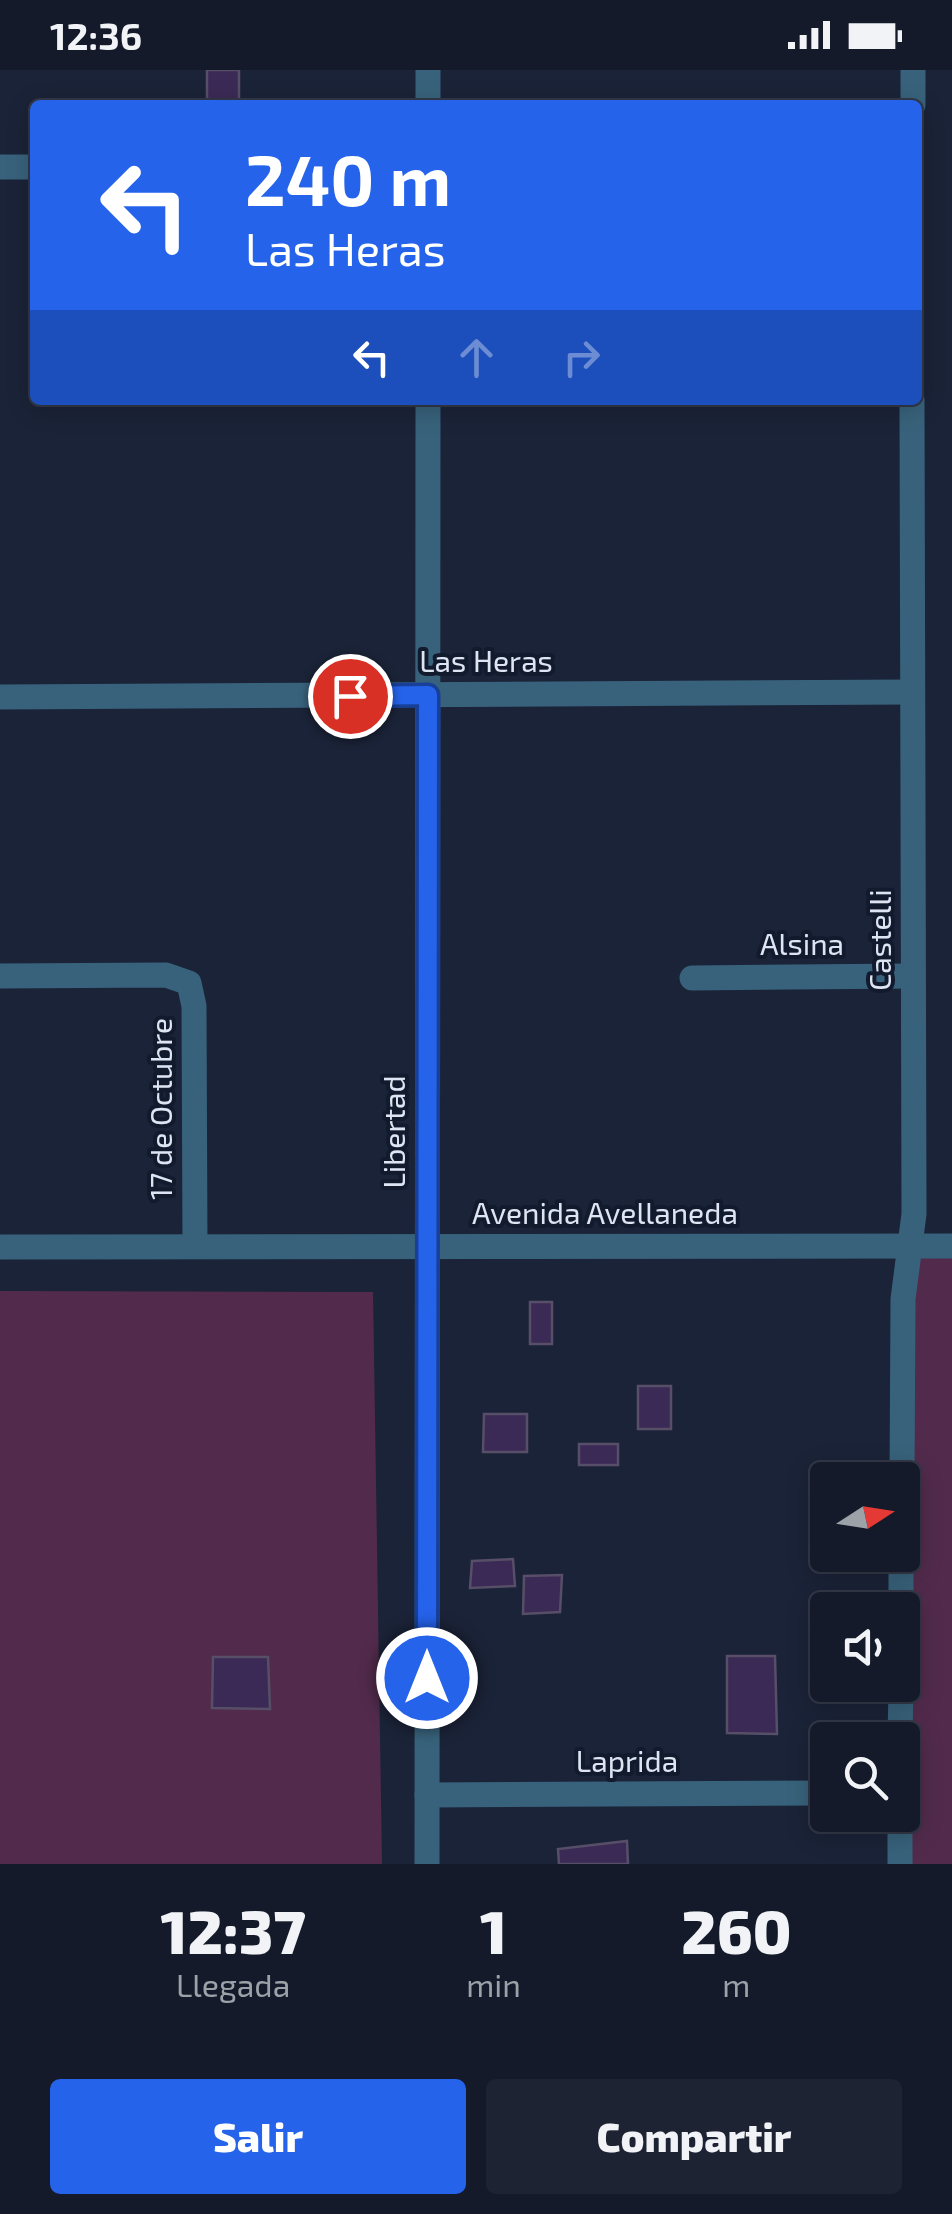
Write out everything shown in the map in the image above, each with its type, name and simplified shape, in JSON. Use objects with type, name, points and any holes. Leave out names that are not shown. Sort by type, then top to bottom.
[{"type":"street","points":[[428,70],[428,100]]},
{"type":"street","points":[[912,70],[912,100]]},
{"type":"street","points":[[0,166],[30,166]]},
{"type":"street","name":"Libertad","points":[[427,1864],[428,405]]},
{"type":"street","name":"Castelli","points":[[902,1462],[903,1299],[914,1214],[912,405]]},
{"type":"street","name":"Las Heras","points":[[0,698],[912,692]]},
{"type":"street","name":"17 de Octubre","points":[[0,976],[166,975],[189,983],[194,1006],[195,1246]]},
{"type":"street","name":"Alsina","points":[[692,978],[913,976]]},
{"type":"street","name":"Avenida Avellaneda","points":[[0,1247],[952,1246]]},
{"type":"street","name":"Laprida","points":[[427,1795],[810,1793]]},
{"type":"street","points":[[900,1832],[900,1864]]},
{"type":"shaded area","points":[[910,1246],[952,1246],[952,1864],[900,1864],[900,1832],[920,1832],[920,1722],[901,1722],[901,1702],[920,1702],[920,1592],[901,1592],[902,1572],[920,1572],[920,1462],[903,1462]]},
{"type":"shaded area","points":[[0,1291],[373,1292],[382,1864],[0,1864]]},
{"type":"building","points":[[207,70],[239,70],[239,100],[207,100]]},
{"type":"building","points":[[530,1302],[552,1302],[552,1344],[530,1344]]},
{"type":"building","points":[[638,1386],[671,1386],[671,1429],[638,1429]]},
{"type":"building","points":[[484,1414],[527,1414],[527,1452],[483,1452]]},
{"type":"building","points":[[579,1444],[618,1444],[618,1465],[579,1465]]},
{"type":"building","points":[[513,1559],[515,1586],[470,1588],[472,1561]]},
{"type":"building","points":[[562,1575],[560,1612],[523,1614],[524,1576]]},
{"type":"building","points":[[727,1656],[775,1656],[777,1734],[727,1733]]},
{"type":"building","points":[[213,1657],[268,1657],[270,1709],[212,1708]]},
{"type":"building","points":[[627,1841],[628,1864],[559,1864],[558,1849]]},
{"type":"route","points":[[350,696],[428,695],[427,1678]]}]
